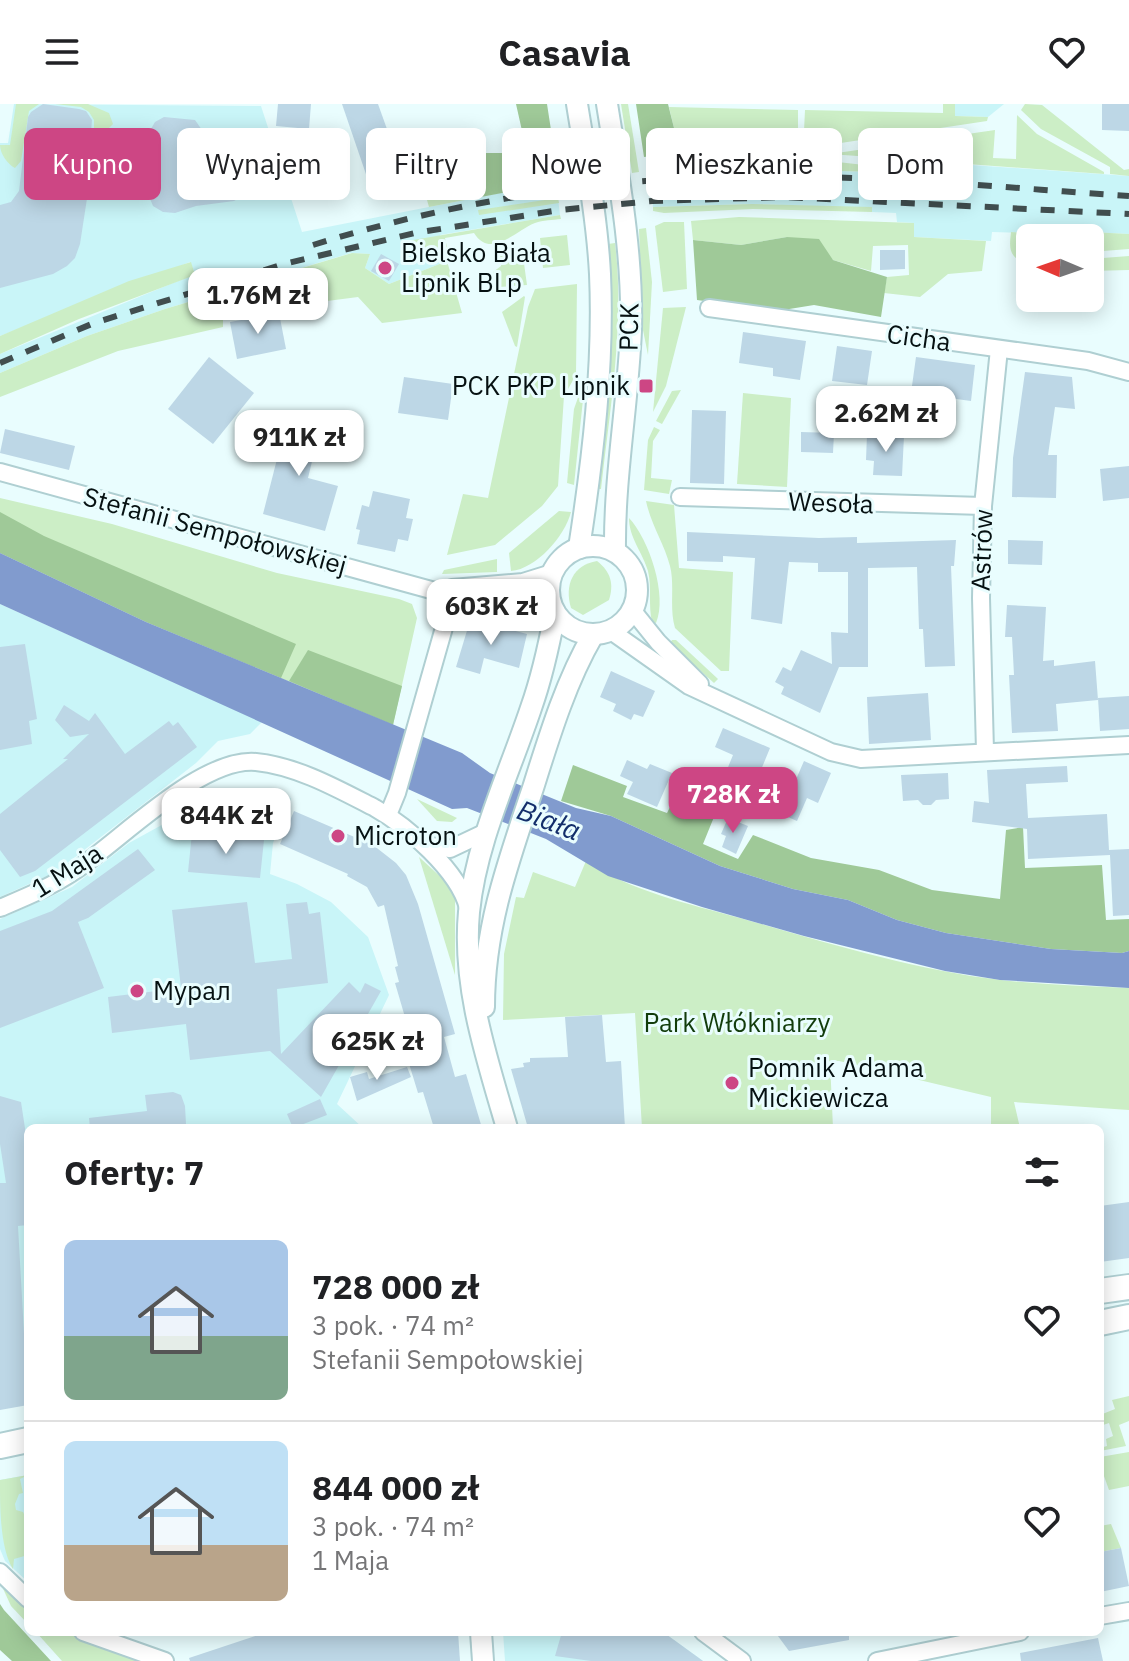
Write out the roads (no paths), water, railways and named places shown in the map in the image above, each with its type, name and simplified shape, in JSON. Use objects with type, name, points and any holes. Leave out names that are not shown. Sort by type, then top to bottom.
[{"type":"main road","points":[[1104,1290],[1129,1287]]},
{"type":"main road","points":[[1104,1322],[1129,1317]]},
{"type":"main road","points":[[0,1446],[24,1441]]},
{"type":"street","name":"PCK","points":[[577,104],[597,238],[601,311],[589,470],[579,548]]},
{"type":"street","name":"PCK","points":[[607,104],[629,259],[627,383],[614,499],[615,551]]},
{"type":"street","name":"Cicha","points":[[709,308],[1088,361],[1129,372]]},
{"type":"street","name":"Astrów","points":[[985,751],[981,598],[983,506],[999,349]]},
{"type":"street","name":"Stefanii Sempołowskiej","points":[[0,472],[453,596],[536,605],[555,613]]},
{"type":"street","name":"Wesoła","points":[[680,497],[983,506]]},
{"type":"street","points":[[602,633],[624,623],[633,611],[638,594],[636,577],[628,562],[615,551],[597,545],[579,548],[559,562],[552,573],[549,588],[555,613],[576,631],[602,633],[689,686],[831,752],[861,759],[1129,745]]},
{"type":"street","name":"Stefanii Sempołowskiej","points":[[430,590],[504,585],[552,573]]},
{"type":"street","points":[[388,815],[453,596]]},
{"type":"street","points":[[633,611],[676,661],[723,703]]},
{"type":"street","name":"1 Maja","points":[[506,1124],[484,1047],[469,969],[469,912],[488,831],[545,663],[555,613]]},
{"type":"street","name":"1 Maja","points":[[484,1047],[488,940],[502,881],[540,765],[582,653],[602,633]]},
{"type":"street","name":"1 Maja","points":[[0,908],[38,892],[75,871],[183,788],[212,772],[253,762],[287,768],[388,815],[425,845],[458,882],[469,912]]},
{"type":"street","points":[[425,845],[450,849],[488,831]]},
{"type":"street","points":[[0,1572],[24,1595]]},
{"type":"street","points":[[1104,1615],[1129,1611]]},
{"type":"street","points":[[94,1636],[165,1661]]},
{"type":"street","points":[[481,1636],[483,1661]]},
{"type":"street","points":[[708,1636],[742,1661]]},
{"type":"street","points":[[877,1661],[1000,1636]]},
{"type":"water","name":"Biała","points":[[0,553],[146,622],[462,753],[490,773],[576,808],[611,816],[720,866],[793,889],[848,900],[897,920],[946,933],[1051,949],[1129,951],[1129,988],[1000,980],[945,971],[804,936],[608,876],[546,839],[467,808],[452,809],[0,604]]},
{"type":"railway","points":[[313,245],[465,206],[568,189],[672,179],[775,176],[876,179],[1129,196]]},
{"type":"railway","points":[[0,363],[94,323],[284,264],[415,233],[560,210],[652,201],[785,197],[1129,214]]},
{"type":"place","name":"Bielsko Biała Lipnik BLp","points":[[385,268]]},
{"type":"place","name":"PCK PKP Lipnik","points":[[646,386]]},
{"type":"place","name":"Microton","points":[[338,836]]},
{"type":"place","name":"Мурал","points":[[137,991]]},
{"type":"place","name":"Pomnik Adama Mickiewicza","points":[[732,1083]]},
{"type":"park label","name":"Park Włókniarzy","points":[[737,1023]]}]
